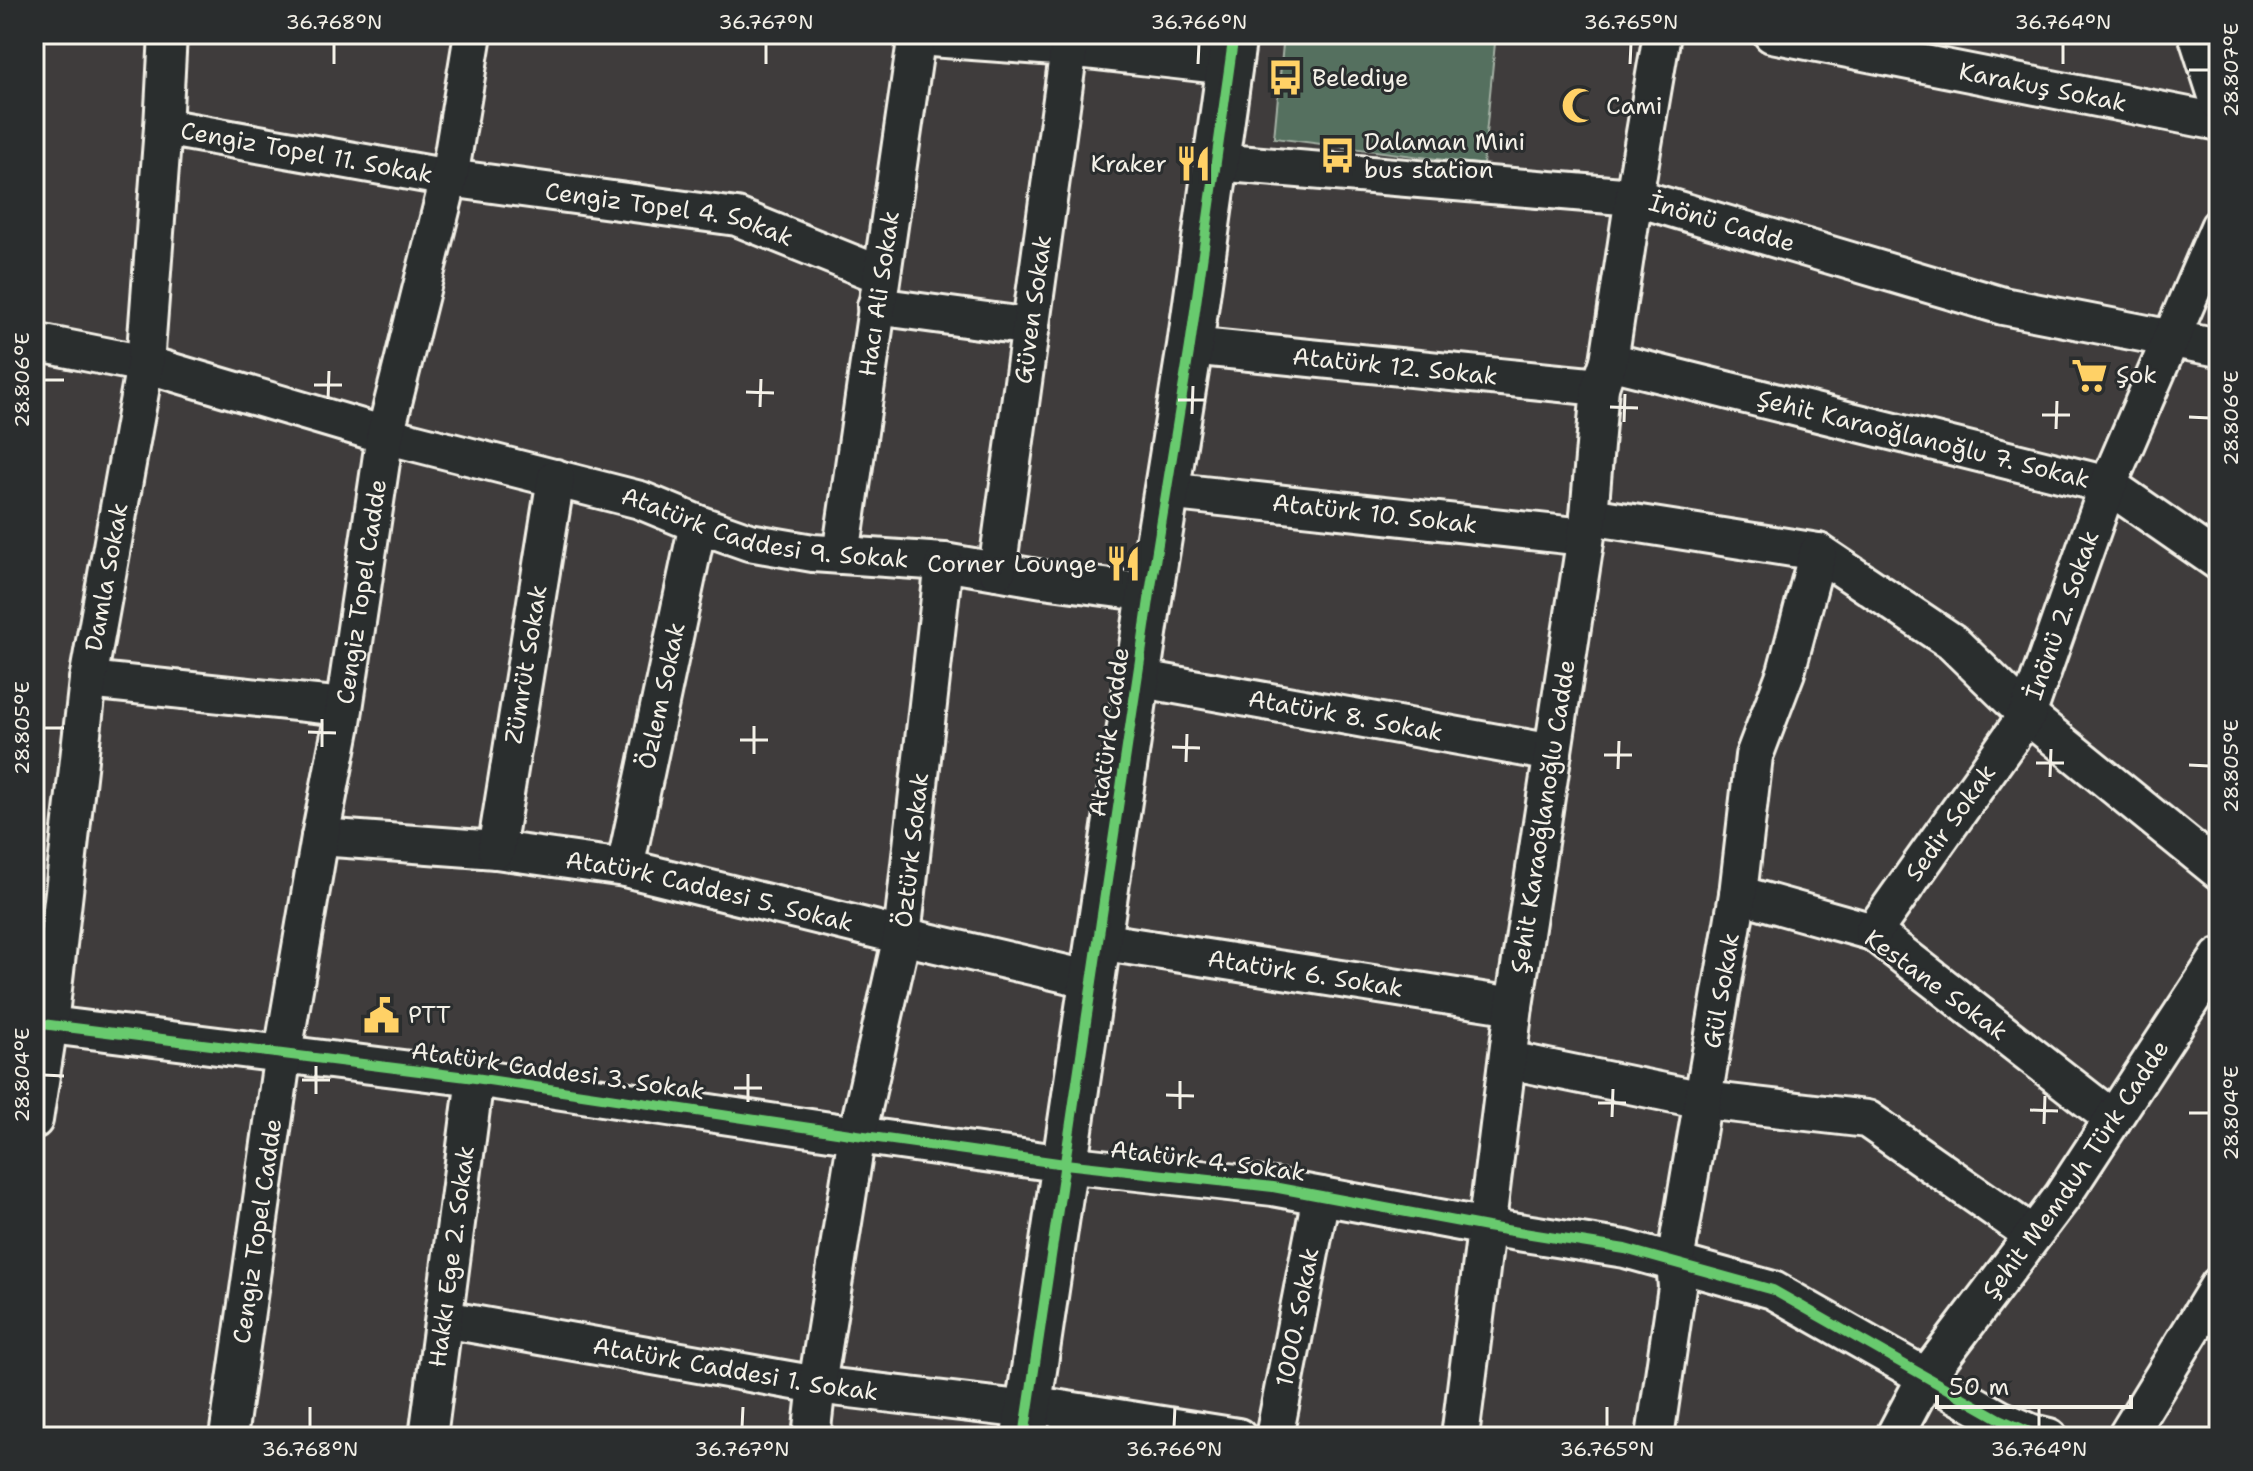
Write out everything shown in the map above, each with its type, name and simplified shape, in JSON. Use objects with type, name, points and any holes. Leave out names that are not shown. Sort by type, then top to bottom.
[{"type":"main road","name":"Atatürk Cadde","points":[[1027,1417],[1232,50]]},
{"type":"street","name":"Damla Sokak","points":[[34,1120],[42,1024],[88,680],[145,364],[168,34]]},
{"type":"street","name":"Cengiz Topel Cadde","points":[[228,1437],[283,1053],[344,707],[385,435],[449,178],[473,34]]},
{"type":"street","name":"Şehit Karaoğlanoğlu Cadde","points":[[1460,1437],[1514,1006],[1587,526],[1605,374],[1662,34]]},
{"type":"street","name":"Karakuş Sokak","points":[[1772,34],[2219,122]]},
{"type":"street","points":[[2197,34],[2219,102]]},
{"type":"street","points":[[917,36],[1069,48],[1232,50]]},
{"type":"street","name":"Hacı Ali Sokak","points":[[841,555],[917,36]]},
{"type":"street","name":"Güven Sokak","points":[[997,571],[1069,48]]},
{"type":"street","name":"Cengiz Topel 11. Sokak","points":[[163,127],[449,178]]},
{"type":"street","name":"İnönü Cadde","points":[[1215,162],[1634,197],[2003,306],[2219,348]]},
{"type":"street","name":"Cengiz Topel 4. Sokak","points":[[449,178],[737,217],[879,290],[1031,327]]},
{"type":"street","name":"İnönü 2. Sokak","points":[[2027,715],[2108,485],[2219,227]]},
{"type":"street","name":"Atatürk Caddesi 9. Sokak","points":[[34,342],[145,364],[385,435],[640,500],[749,542],[813,553],[944,562],[1150,593]]},
{"type":"street","name":"Atatürk 12. Sokak","points":[[1190,346],[1605,374]]},
{"type":"street","name":"Şehit Karaoğlanoğlu 7. Sokak","points":[[1605,374],[2108,485],[2219,562]]},
{"type":"street","name":"Zümrüt Sokak","points":[[496,850],[556,478]]},
{"type":"street","name":"Atatürk 10. Sokak","points":[[1166,491],[1587,526],[1818,552]]},
{"type":"street","name":"Özlem Sokak","points":[[625,868],[698,524]]},
{"type":"street","points":[[1818,552],[1952,642],[2027,715],[2219,871]]},
{"type":"street","name":"Gül Sokak","points":[[1655,1437],[1677,1287],[1675,1262],[1738,894],[1754,756],[1786,672],[1818,552]]},
{"type":"street","name":"Öztürk Sokak","points":[[811,1437],[857,1135],[902,936],[944,562]]},
{"type":"street","name":"Atatürk 8. Sokak","points":[[1137,678],[1553,753]]},
{"type":"street","points":[[88,680],[344,707]]},
{"type":"street","name":"Sedir Sokak","points":[[1873,932],[2027,715]]},
{"type":"street","name":"Atatürk Caddesi 5. Sokak","points":[[320,837],[496,850],[625,868],[902,936],[1095,961]]},
{"type":"street","name":"Kestane Sokak","points":[[1738,894],[1873,932],[2113,1119]]},
{"type":"street","name":"Şehit Memduh Türk Cadde","points":[[1894,1437],[1926,1377],[2062,1197],[2219,957]]},
{"type":"street","name":"Atatürk 6. Sokak","points":[[1095,961],[1514,1006]]},
{"type":"street","name":"Atatürk Caddesi 3. Sokak","points":[[42,1024],[475,1078],[1065,1164]]},
{"type":"street","points":[[1508,1060],[1703,1100],[1867,1119],[2033,1235]]},
{"type":"street","name":"Hakkı Ege 2. Sokak","points":[[428,1437],[475,1078]]},
{"type":"street","name":"Atatürk 4. Sokak","points":[[1065,1164],[1273,1187],[1625,1249],[1675,1262],[1773,1290],[2000,1419],[2049,1437]]},
{"type":"street","name":"1000. Sokak","points":[[1274,1437],[1321,1196]]},
{"type":"street","points":[[2126,1437],[2219,1285]]},
{"type":"street","name":"Atatürk Caddesi 1. Sokak","points":[[444,1319],[817,1385],[1027,1417],[1238,1437]]},
{"type":"green space","points":[[1284,34],[1418,34],[1495,43],[1483,165],[1274,138]]},
{"type":"cycle path","points":[[1024,1437],[1190,346],[1234,34]]},
{"type":"cycle path","points":[[34,1023],[475,1078],[1065,1164],[1273,1187],[1625,1249],[1773,1290],[2000,1419],[2049,1437]]},
{"type":"place","name":"Belediye","points":[[1286,78]]},
{"type":"place","name":"Cami","points":[[1580,106]]},
{"type":"place","name":"Dalaman Mini bus station","points":[[1338,156]]},
{"type":"place","name":"Kraker","points":[[1193,164]]},
{"type":"place","name":"Şok","points":[[2090,375]]},
{"type":"place","name":"Corner Lounge","points":[[1123,564]]},
{"type":"place","name":"PTT","points":[[382,1015]]}]
